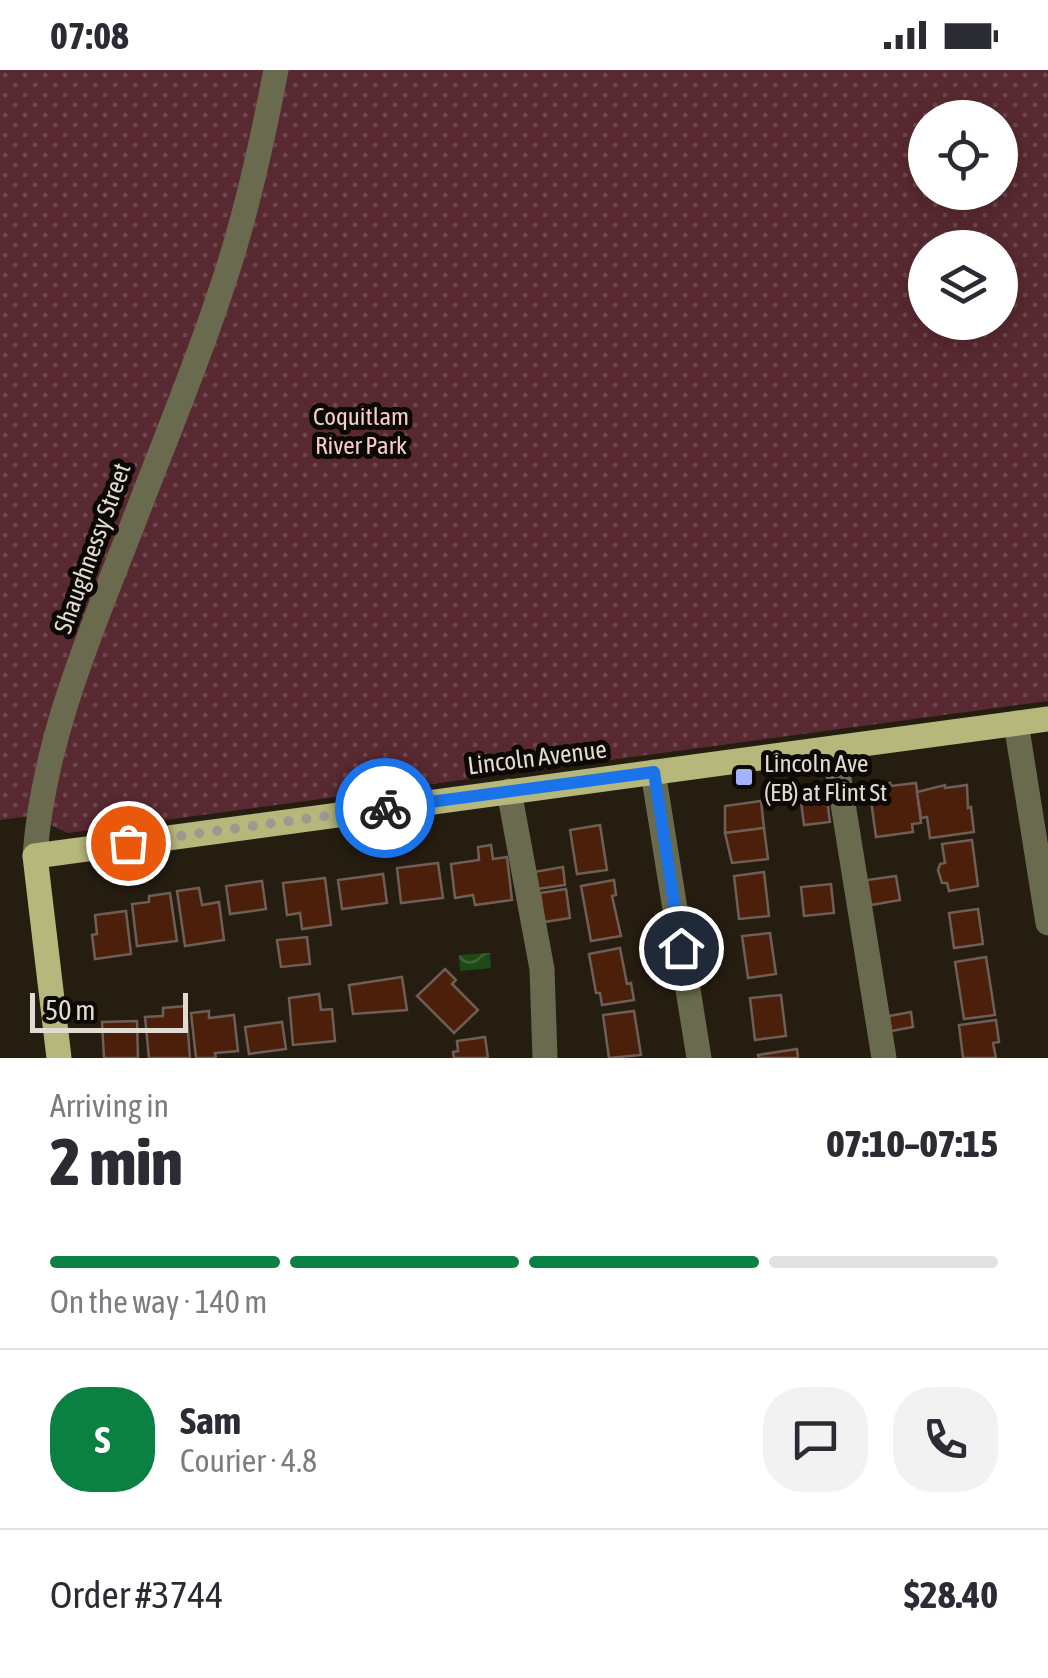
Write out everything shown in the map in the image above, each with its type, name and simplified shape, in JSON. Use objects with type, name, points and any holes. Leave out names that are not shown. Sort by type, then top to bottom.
[{"type":"main road","name":"Lincoln Avenue","points":[[35,856],[1048,719]]},
{"type":"main road","name":"Shaughnessy Street","points":[[35,856],[59,1058]]},
{"type":"street","name":"Shaughnessy Street","points":[[35,856],[38,814],[55,737],[107,589],[219,298],[247,203],[276,70]]},
{"type":"street","points":[[1016,723],[1048,923]]},
{"type":"street","points":[[834,748],[884,1058]]},
{"type":"street","points":[[654,772],[698,1058]]},
{"type":"street","points":[[509,791],[542,969],[545,1058]]},
{"type":"green space","name":"Coquitlam River Park","points":[[0,70],[1048,70],[1048,701],[68,833],[31,816],[0,820]]},
{"type":"water","points":[[490,953],[491,968],[460,971],[459,955]]},
{"type":"building","points":[[916,783],[921,823],[912,824],[913,832],[876,837],[869,786]]},
{"type":"building","points":[[945,785],[967,785],[974,832],[930,838],[927,817],[921,818],[917,792]]},
{"type":"building","points":[[827,799],[830,822],[804,825],[801,802]]},
{"type":"building","points":[[761,801],[764,828],[725,833],[725,806]]},
{"type":"building","points":[[600,825],[607,870],[577,874],[570,830]]},
{"type":"building","points":[[764,828],[768,859],[732,863],[725,833]]},
{"type":"building","points":[[972,840],[978,886],[949,891],[938,870],[945,863],[942,844]]},
{"type":"building","points":[[491,845],[493,859],[507,857],[512,900],[475,905],[473,895],[455,898],[451,864],[479,860],[478,847]]},
{"type":"building","points":[[438,863],[443,898],[401,903],[397,868]]},
{"type":"building","points":[[563,867],[565,885],[537,889],[534,872]]},
{"type":"building","points":[[764,872],[769,916],[739,919],[734,876]]},
{"type":"building","points":[[383,874],[387,903],[342,909],[338,880]]},
{"type":"building","points":[[896,876],[900,900],[871,905],[867,880]]},
{"type":"building","points":[[325,878],[331,925],[302,929],[300,913],[287,915],[283,883]]},
{"type":"building","points":[[614,880],[616,895],[612,896],[621,936],[591,941],[581,886]]},
{"type":"building","points":[[262,881],[266,909],[230,914],[226,886]]},
{"type":"building","points":[[831,884],[834,913],[804,916],[801,887]]},
{"type":"building","points":[[199,888],[202,905],[219,902],[224,940],[185,946],[177,891]]},
{"type":"building","points":[[566,889],[570,918],[544,922],[540,893]]},
{"type":"building","points":[[170,893],[177,941],[137,946],[132,904]]},
{"type":"building","points":[[978,909],[983,944],[954,948],[949,913]]},
{"type":"building","points":[[126,911],[131,954],[95,959],[95,915]]},
{"type":"building","points":[[770,933],[776,974],[748,978],[742,936]]},
{"type":"building","points":[[307,937],[310,964],[281,967],[277,940]]},
{"type":"building","points":[[620,948],[634,1000],[602,1005],[589,954]]},
{"type":"building","points":[[986,957],[995,1015],[964,1019],[955,962]]},
{"type":"building","points":[[445,969],[456,980],[452,984],[478,1010],[454,1033],[417,996]]},
{"type":"building","points":[[402,977],[407,1010],[353,1014],[349,985]]},
{"type":"building","points":[[319,994],[321,1010],[332,1009],[335,1041],[293,1045],[289,998]]},
{"type":"building","points":[[781,995],[786,1036],[755,1040],[750,998]]},
{"type":"building","points":[[186,1006],[190,1058],[149,1058],[145,1017],[163,1016],[163,1008]]},
{"type":"building","points":[[209,1011],[209,1018],[234,1015],[238,1051],[215,1053],[216,1058],[196,1058],[191,1013]]},
{"type":"building","points":[[634,1011],[641,1055],[609,1058],[603,1015]]},
{"type":"building","points":[[911,1012],[913,1027],[891,1031],[889,1016]]},
{"type":"building","points":[[996,1020],[996,1058],[963,1058],[959,1025]]},
{"type":"building","points":[[137,1021],[138,1058],[104,1058],[102,1022]]},
{"type":"building","points":[[282,1022],[286,1049],[249,1054],[245,1027]]},
{"type":"building","points":[[485,1037],[488,1058],[454,1058],[457,1041]]},
{"type":"building","points":[[797,1049],[798,1058],[758,1055]]},
{"type":"way so far","points":[[128,843],[385,808]]},
{"type":"place","name":"Lincoln Ave (EB) at Flint St","points":[[744,777]]},
{"type":"route","points":[[385,808],[654,772],[681,948]]}]
